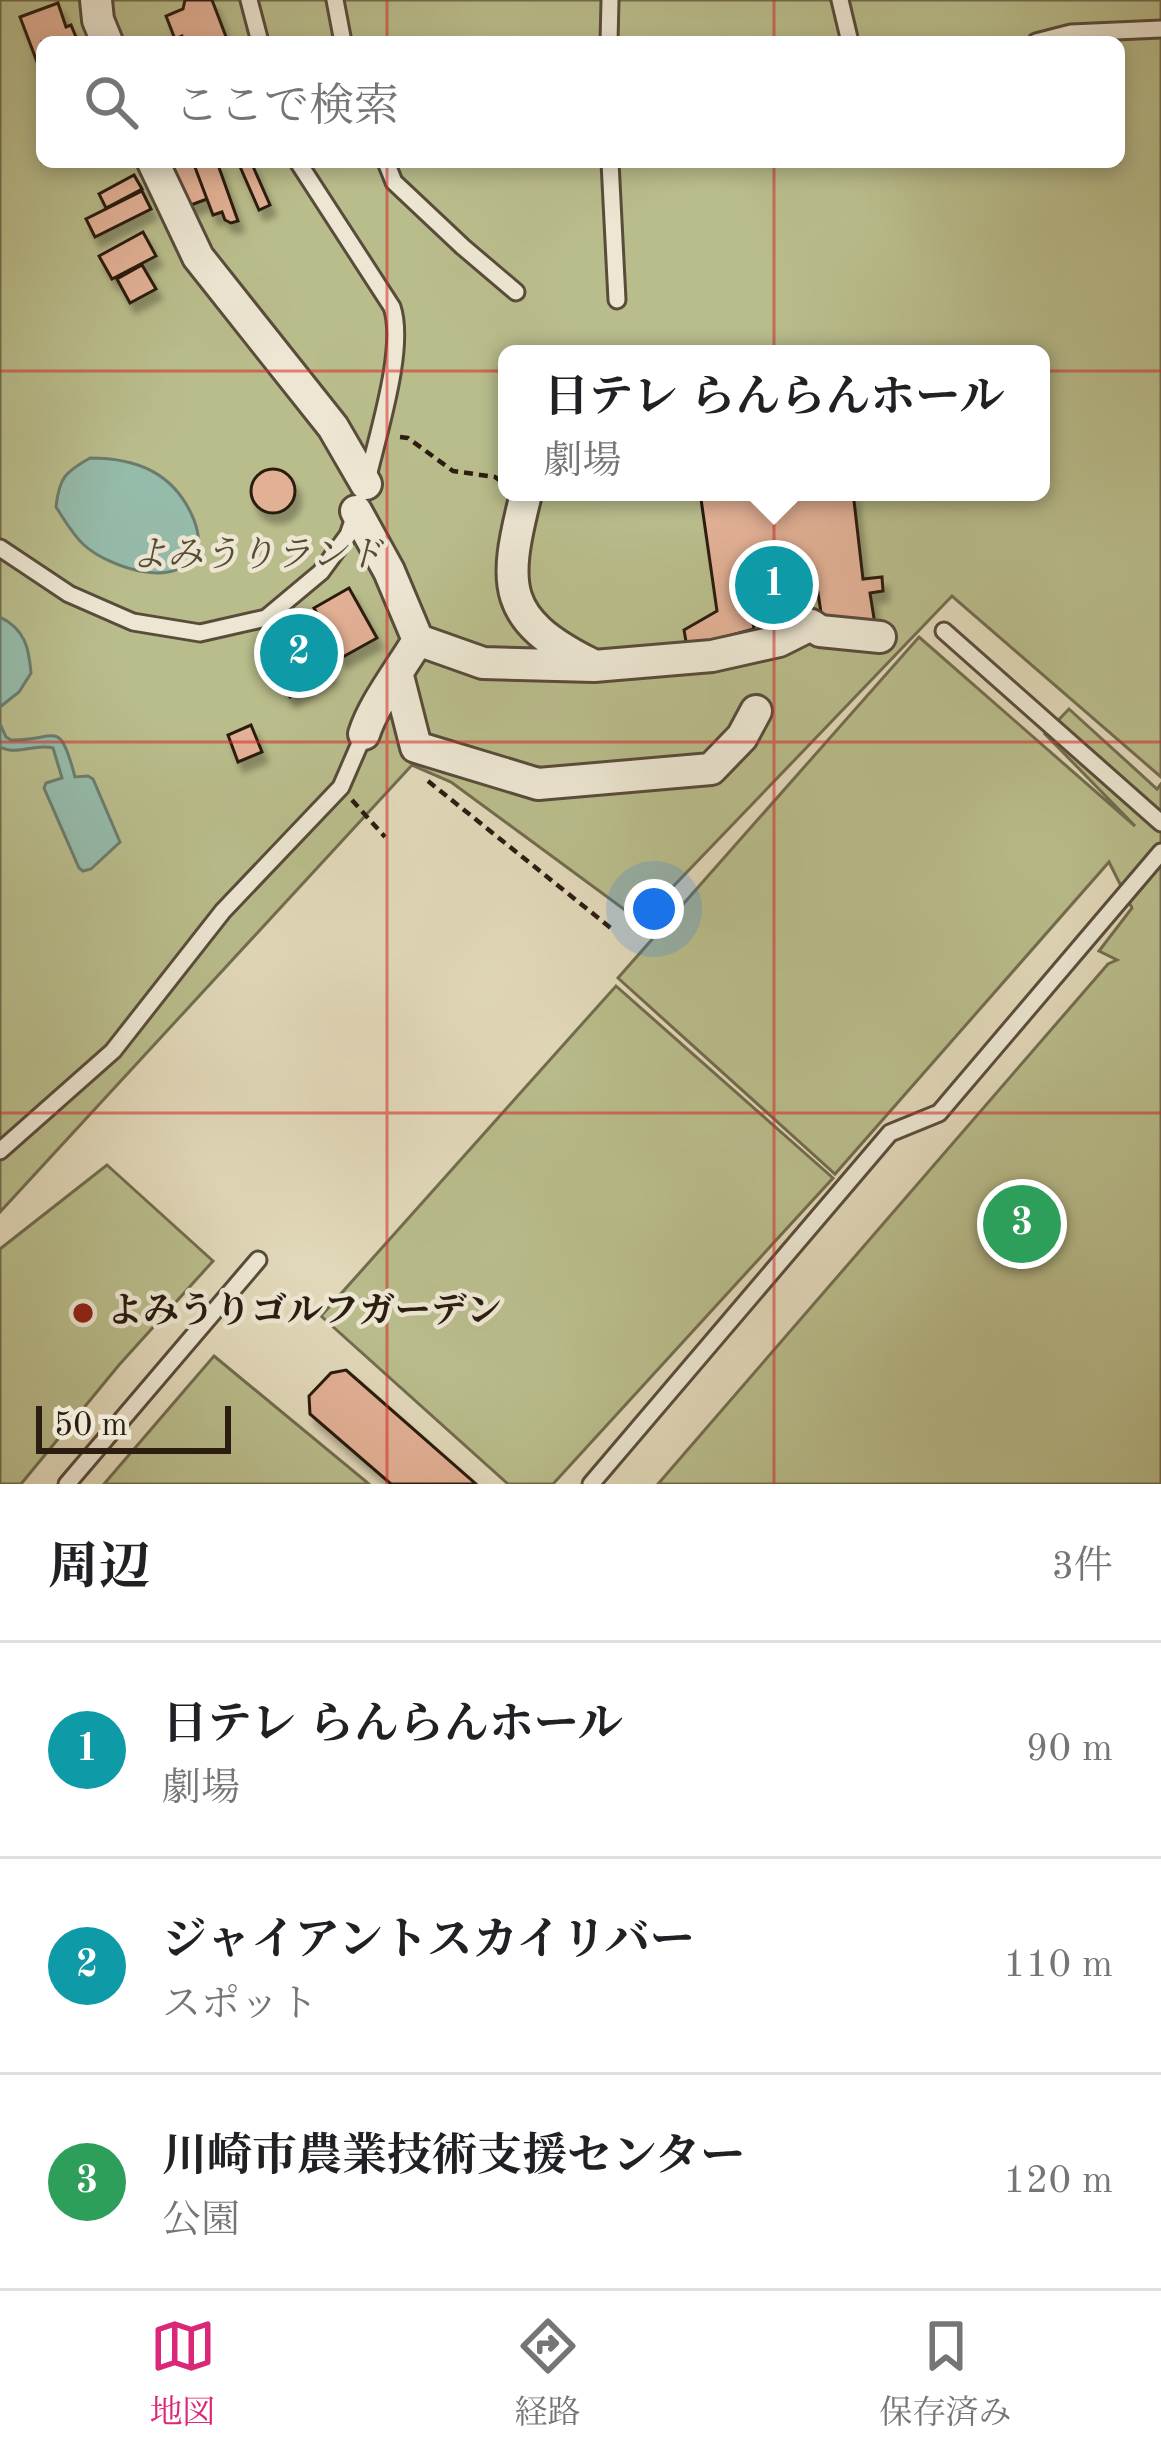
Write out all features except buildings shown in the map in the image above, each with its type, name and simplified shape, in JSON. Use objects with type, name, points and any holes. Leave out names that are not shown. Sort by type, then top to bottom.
[{"type":"street","points":[[97,0],[105,36]]},
{"type":"street","points":[[156,168],[198,257],[333,427],[418,640],[483,663],[594,666],[712,656],[779,641],[811,626],[880,637]]},
{"type":"street","points":[[515,501],[512,590],[528,623],[558,647],[594,666]]},
{"type":"street","points":[[364,734],[418,640]]},
{"type":"street","points":[[398,676],[416,747],[538,784],[711,769],[742,737],[756,711]]},
{"type":"lane","points":[[249,0],[258,36]]},
{"type":"lane","points":[[335,0],[342,36]]},
{"type":"lane","points":[[609,36],[610,0]]},
{"type":"lane","points":[[840,0],[849,36]]},
{"type":"lane","points":[[1059,36],[1161,29]]},
{"type":"lane","points":[[0,548],[69,594],[133,622],[200,633],[266,618],[321,572],[348,535],[361,498],[393,365],[397,322],[392,307],[302,168]]},
{"type":"lane","points":[[388,168],[394,182],[516,292]]},
{"type":"lane","points":[[610,168],[617,300]]},
{"type":"lane","points":[[944,631],[1161,823]]},
{"type":"lane","points":[[0,1151],[113,1051],[224,911],[340,787],[364,734]]},
{"type":"lane","points":[[591,1484],[890,1133],[939,1114],[1161,852]]},
{"type":"lane","points":[[67,1484],[258,1260]]},
{"type":"path","points":[[378,433],[407,438],[453,471],[498,479]]},
{"type":"path","points":[[416,772],[612,929]]},
{"type":"path","points":[[340,787],[385,837]]},
{"type":"green space","name":"よみうりランド","points":[[0,0],[1161,0],[1161,777],[952,596],[640,921],[451,782],[412,765],[0,1212]]},
{"type":"green space","points":[[919,637],[1135,826],[1045,734],[1069,709],[1157,789],[1161,784],[1161,1484],[658,1484],[1108,964],[1117,960],[1099,951],[1132,908],[1109,862],[835,1174],[618,978]]},
{"type":"green space","points":[[616,986],[833,1178],[553,1484],[508,1484],[321,1316]]},
{"type":"green space","name":"よみうりゴルフガーデン","points":[[107,1165],[213,1261],[21,1484],[0,1484],[0,1249]]},
{"type":"green space","points":[[214,1356],[369,1484],[104,1484]]},
{"type":"shaded area","points":[[90,458],[139,465],[176,490],[198,534],[189,561],[177,570],[144,572],[110,561],[80,541],[56,507],[65,477]]},
{"type":"shaded area","points":[[0,617],[24,640],[31,673],[19,692],[0,707]]},
{"type":"shaded area","points":[[0,724],[11,740],[60,739],[75,777],[93,779],[120,842],[91,869],[79,868],[44,788],[62,778],[53,748],[0,747]]},
{"type":"place","name":"日テレ らんらんホール","points":[[774,585]]},
{"type":"place","name":"ジャイアントスカイリバー","points":[[299,653]]},
{"type":"place","name":"川崎市農業技術支援センター","points":[[1022,1224]]},
{"type":"place","name":"よみうりゴルフガーデン","points":[[83,1313]]}]
